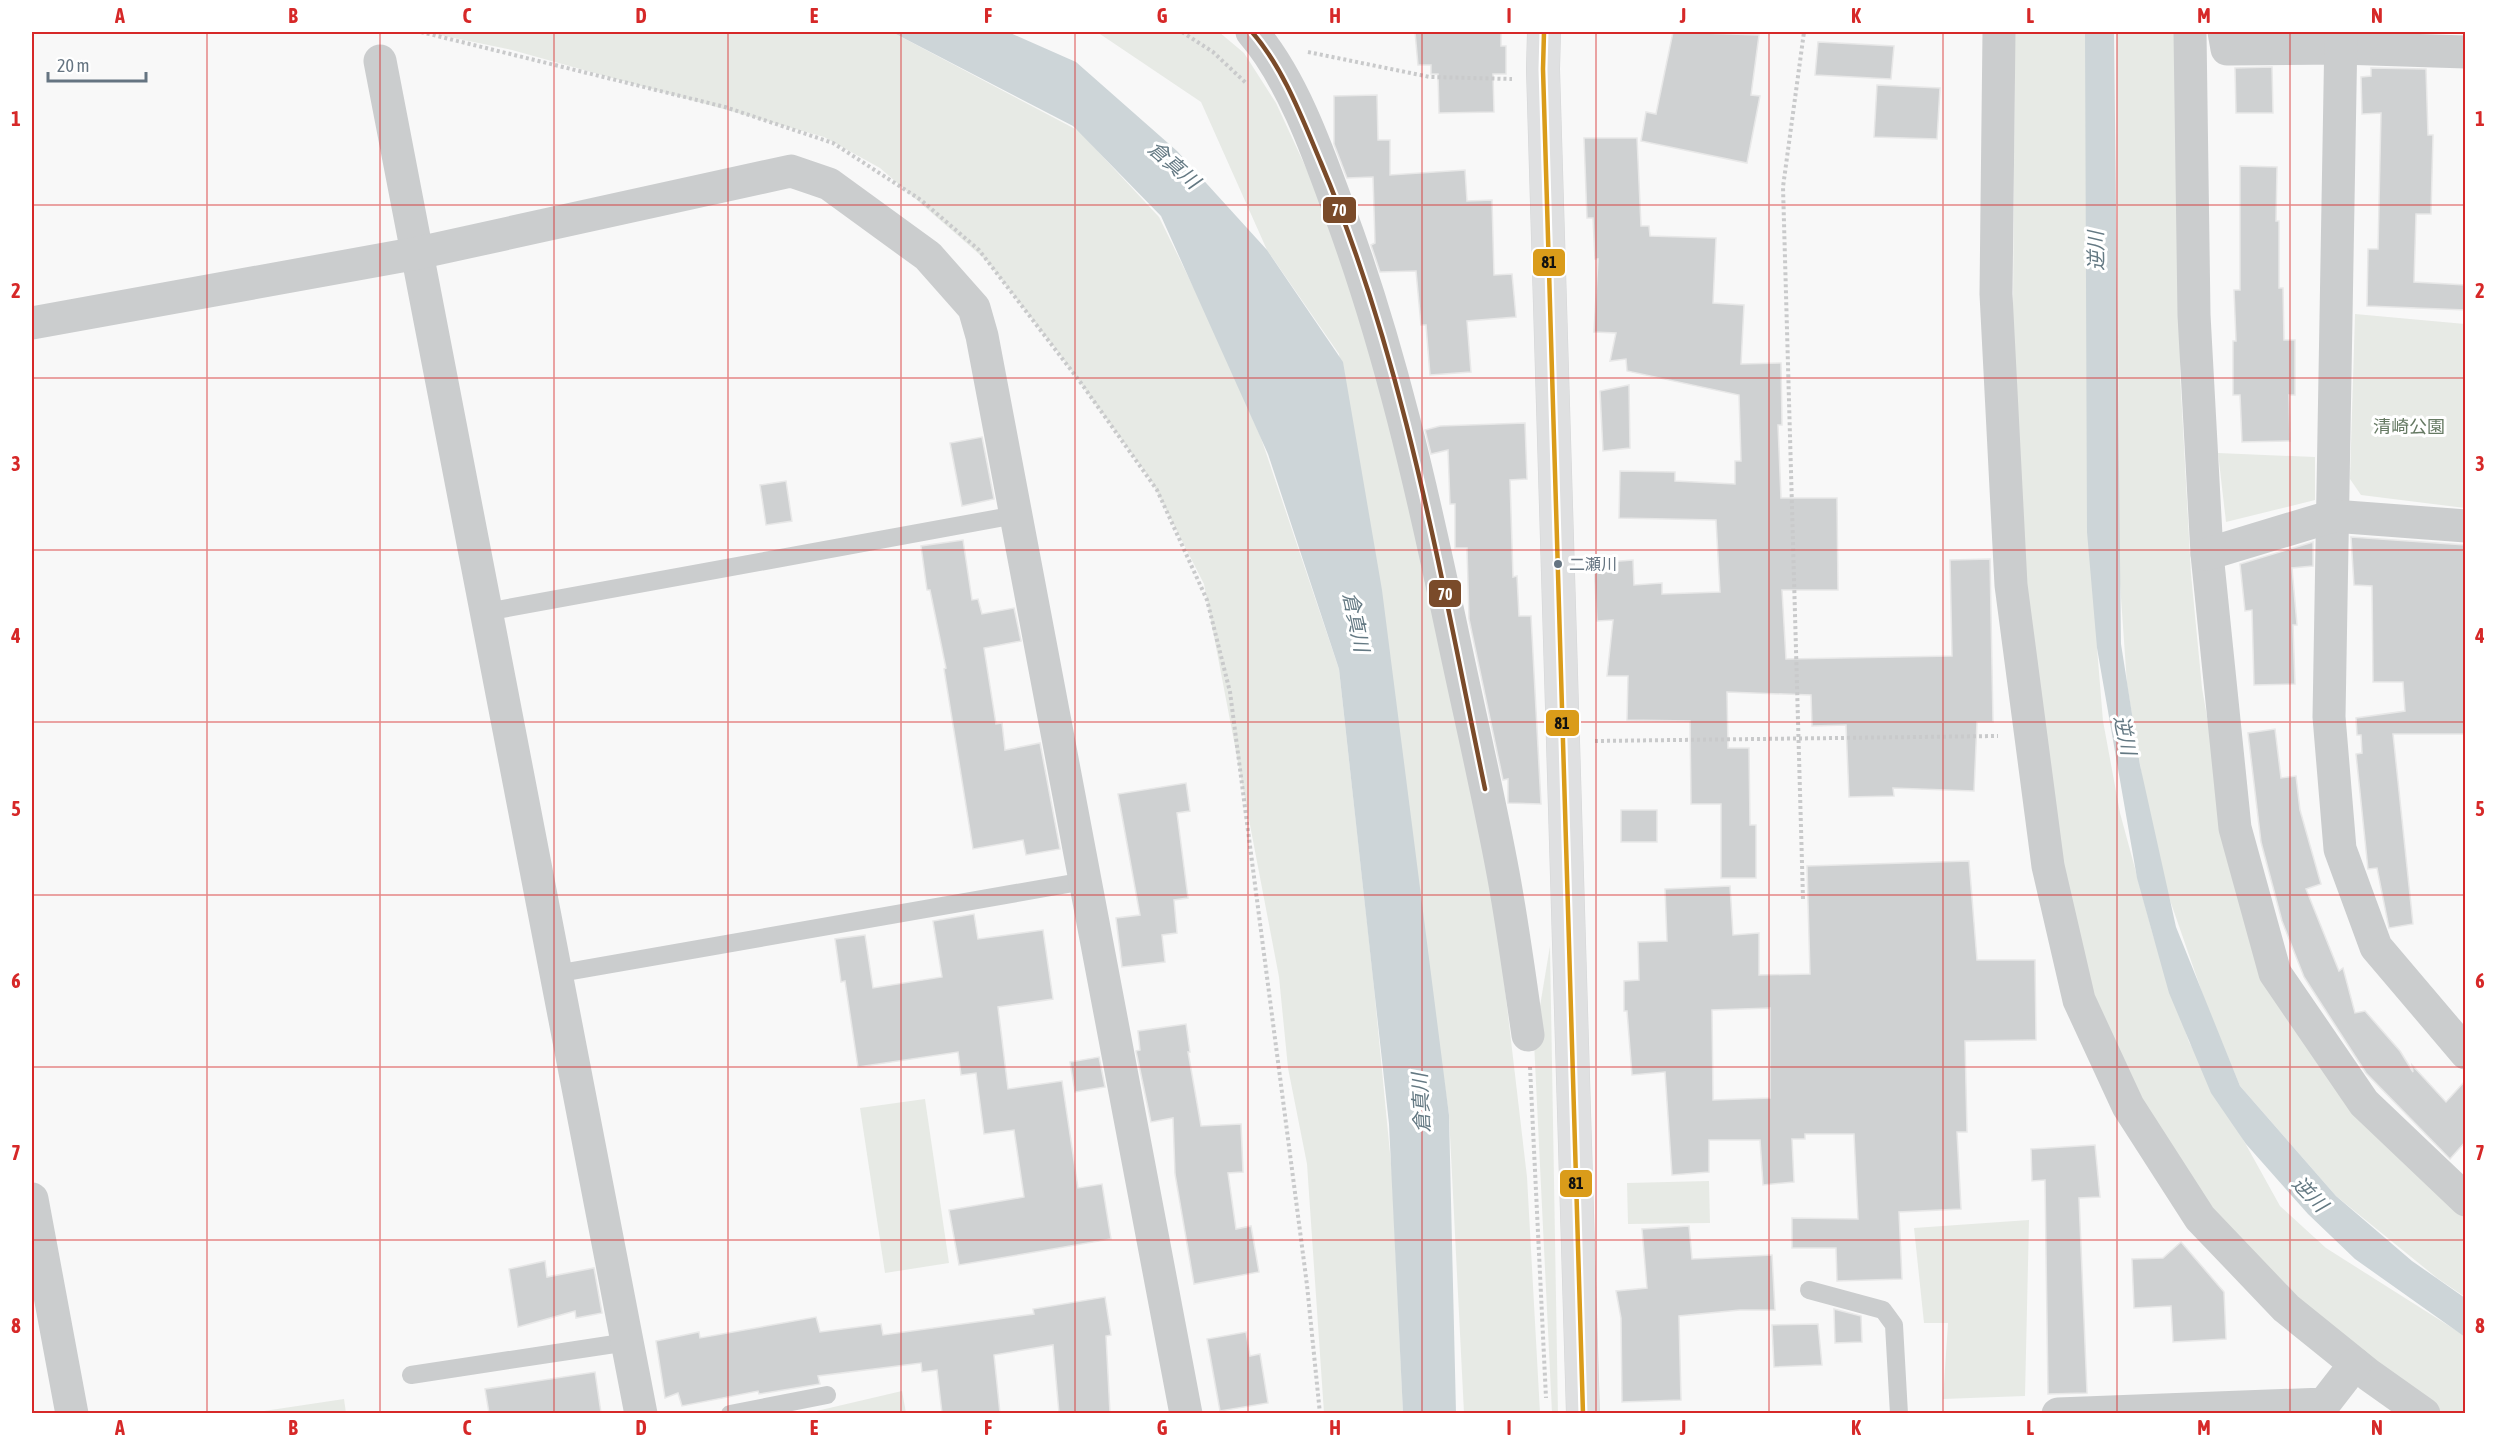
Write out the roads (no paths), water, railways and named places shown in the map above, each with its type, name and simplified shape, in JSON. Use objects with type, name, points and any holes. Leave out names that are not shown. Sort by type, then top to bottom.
[{"type":"main road","points":[[1544,32],[1584,1413]]},
{"type":"street","points":[[1999,32],[1996,294],[2011,585],[2048,866],[2079,1000],[2128,1106],[2200,1218],[2286,1308],[2355,1364],[2424,1413]]},
{"type":"street","points":[[2190,32],[2194,315],[2207,554],[2235,828],[2275,973],[2364,1104],[2466,1200]]},
{"type":"street","points":[[2224,32],[2227,49],[2341,40],[2466,52]]},
{"type":"street","points":[[1257,37],[1296,104],[1331,187],[1369,291],[1389,362],[1423,495],[1503,874],[1528,1035]]},
{"type":"street","points":[[2341,40],[2329,717],[2340,849],[2376,947],[2466,1053]]},
{"type":"street","points":[[381,61],[641,1413]]},
{"type":"street","points":[[32,322],[418,253],[790,171],[829,184],[928,256],[974,308],[982,336],[1186,1413]]},
{"type":"street","points":[[2207,554],[2333,516],[2466,526]]},
{"type":"street","points":[[32,1199],[72,1413]]},
{"type":"street","points":[[2058,1413],[2293,1409],[2324,1404],[2355,1364]]},
{"type":"lane","points":[[486,612],[1016,515]]},
{"type":"lane","points":[[555,974],[1085,881]]},
{"type":"lane","points":[[1809,1290],[1883,1310],[1894,1325],[1899,1413]]},
{"type":"lane","points":[[411,1375],[628,1342]]},
{"type":"lane","points":[[730,1413],[827,1395]]},
{"type":"water","name":"倉真川","points":[[892,32],[1008,32],[1076,62],[1177,151],[1267,250],[1343,362],[1382,590],[1449,1115],[1456,1413],[1403,1413],[1389,1124],[1339,669],[1268,454],[1161,216],[1073,126]]},
{"type":"water","name":"逆川","points":[[2085,32],[2114,32],[2121,644],[2140,765],[2176,927],[2240,1086],[2336,1196],[2412,1261],[2465,1298],[2465,1337],[2355,1259],[2308,1214],[2246,1144],[2211,1093],[2169,993],[2137,878],[2097,648],[2087,532]]},
{"type":"place","name":"二瀬川","points":[[1558,564]]},
{"type":"park label","name":"清崎公園","points":[[2409,427]]}]
